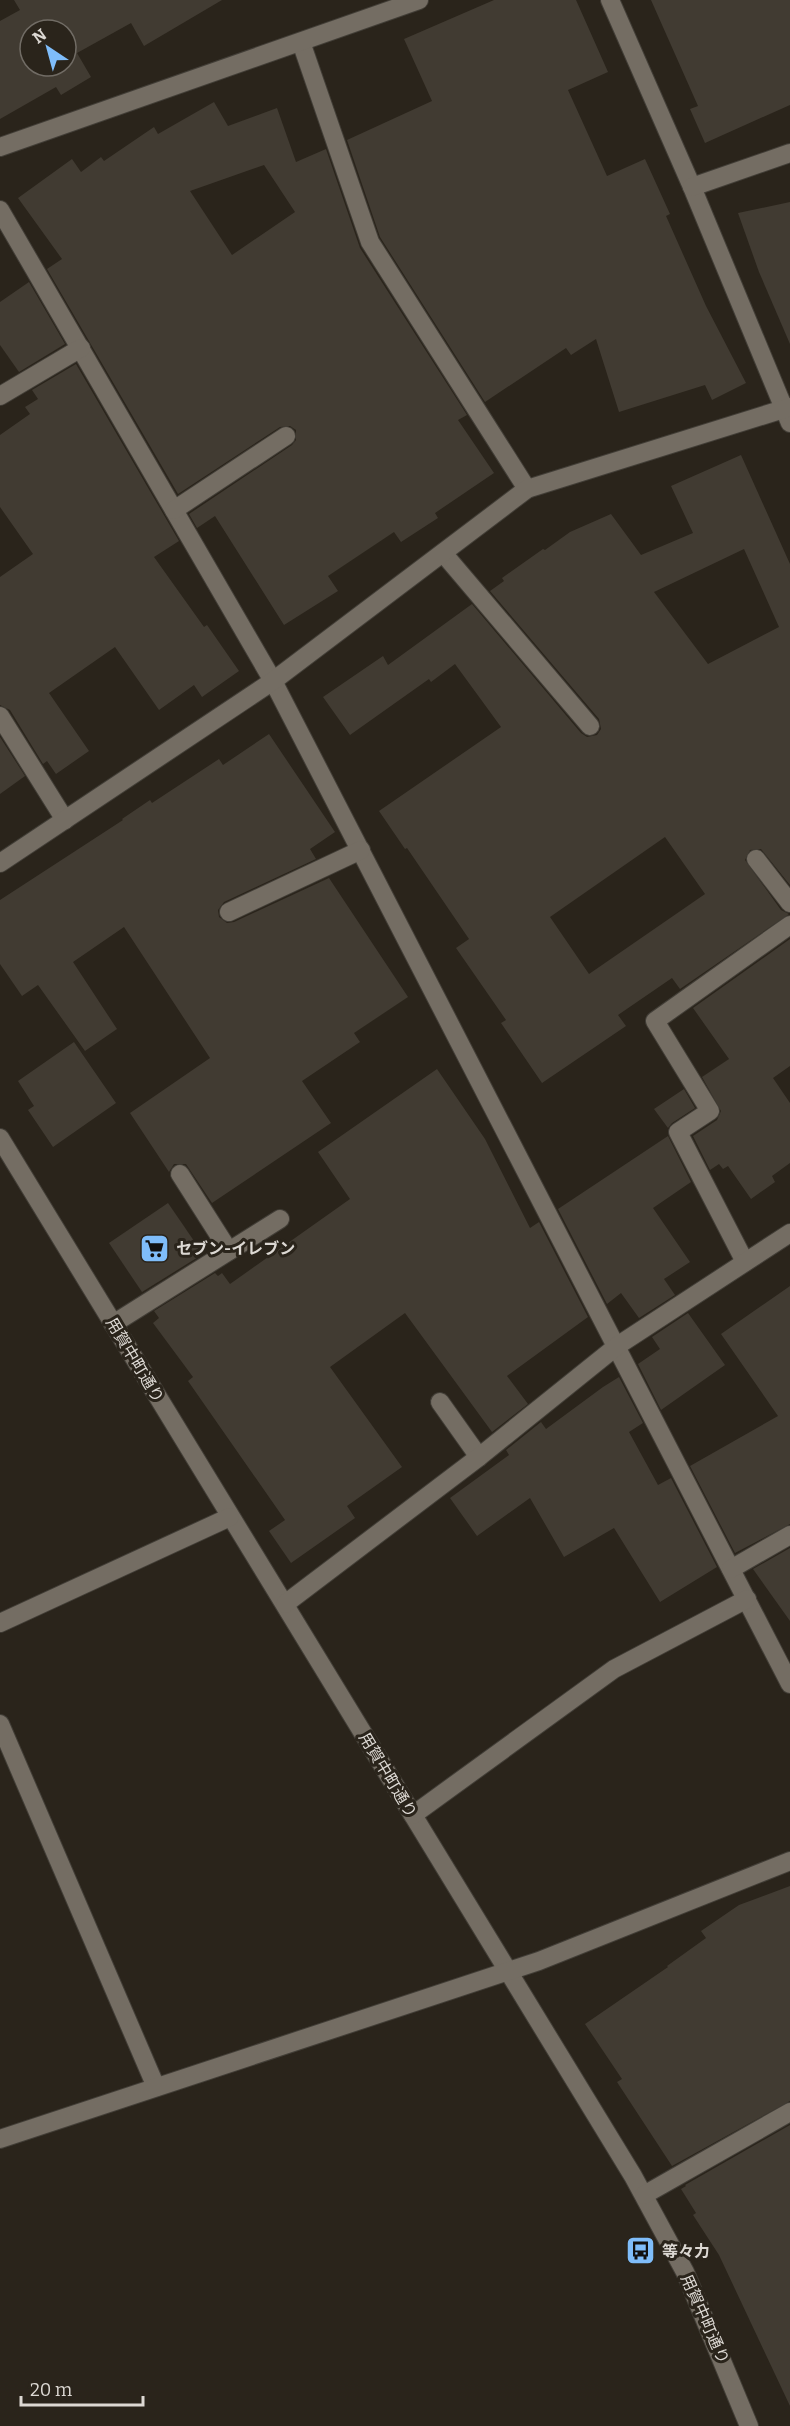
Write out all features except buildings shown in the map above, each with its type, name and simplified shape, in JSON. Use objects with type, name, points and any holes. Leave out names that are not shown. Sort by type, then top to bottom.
[{"type":"street","points":[[0,147],[300,42],[383,6],[419,0]]},
{"type":"street","points":[[0,863],[273,681],[527,489],[788,413],[610,0]]},
{"type":"street","points":[[300,42],[370,242],[527,489]]},
{"type":"street","points":[[692,187],[790,153]]},
{"type":"street","points":[[0,210],[273,681],[790,1684]]},
{"type":"street","points":[[0,396],[81,348]]},
{"type":"street","points":[[174,510],[285,436]]},
{"type":"street","points":[[443,553],[590,726]]},
{"type":"street","points":[[0,716],[65,820]]},
{"type":"street","points":[[229,912],[361,850]]},
{"type":"street","points":[[756,860],[790,903]]},
{"type":"street","points":[[745,1262],[678,1132],[710,1111],[655,1021],[790,925]]},
{"type":"street","name":"用賀中町通り","points":[[0,1137],[644,2195],[692,2288],[749,2426]]},
{"type":"street","points":[[180,1174],[229,1251]]},
{"type":"street","points":[[113,1324],[280,1219]]},
{"type":"street","points":[[285,1604],[479,1457],[617,1346],[790,1233]]},
{"type":"street","points":[[440,1402],[479,1457]]},
{"type":"street","points":[[0,1623],[230,1517]]},
{"type":"street","points":[[731,1569],[790,1535]]},
{"type":"street","points":[[413,1815],[615,1669],[747,1599]]},
{"type":"street","points":[[0,1724],[156,2087]]},
{"type":"street","points":[[0,2139],[538,1961],[790,1861]]},
{"type":"street","points":[[644,2195],[790,2112]]},
{"type":"place","name":"セブン-イレブン","points":[[155,1248]]},
{"type":"place","name":"等々力","points":[[641,2251]]}]
